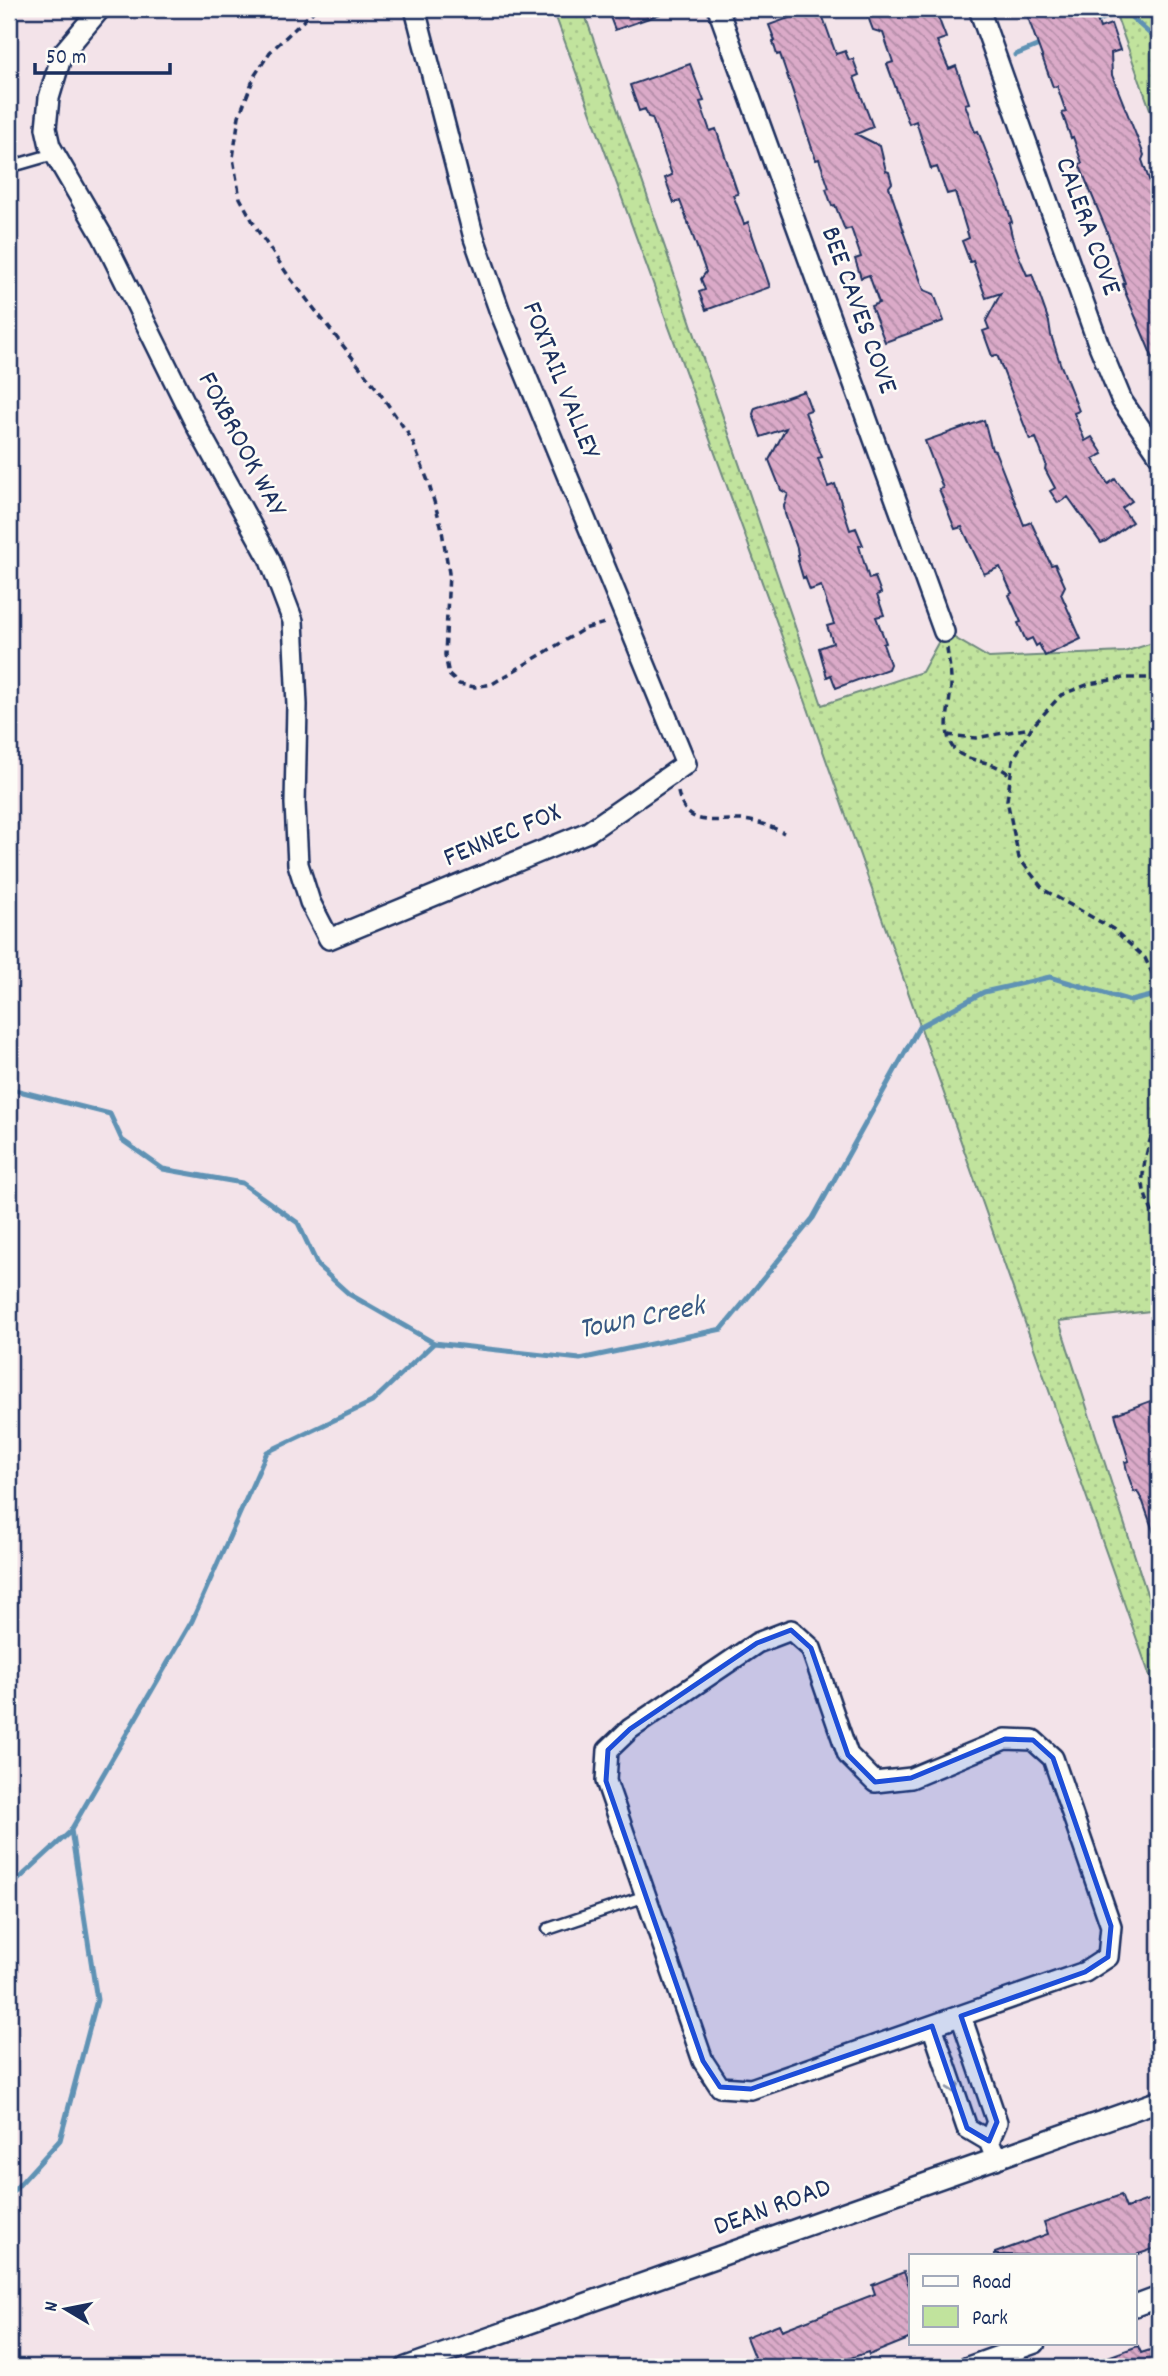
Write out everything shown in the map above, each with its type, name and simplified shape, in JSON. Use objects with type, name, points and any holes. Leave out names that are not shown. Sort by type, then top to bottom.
[{"type":"street","name":"FOXBROOK WAY","points":[[100,9],[62,54],[49,98],[46,128],[54,154],[103,237],[197,427],[269,558],[293,621],[298,705],[295,804],[298,864],[310,902],[330,940]]},
{"type":"street","name":"FOXTAIL VALLEY","points":[[415,9],[474,238],[505,324],[626,615],[680,768]]},
{"type":"street","name":"BEE CAVES COVE","points":[[718,9],[944,632]]},
{"type":"street","name":"CALERA COVE","points":[[979,9],[1098,344],[1122,401],[1159,455]]},
{"type":"street","name":"FENNEC FOX","points":[[330,940],[588,832],[680,768]]},
{"type":"street","points":[[791,1630],[811,1648],[848,1755],[875,1782],[911,1778],[1005,1740],[1033,1740],[1053,1758],[1111,1926],[1108,1957],[1085,1972],[961,2016],[751,2088],[720,2087],[703,2061],[606,1781],[608,1750],[630,1729],[757,1643],[791,1630]]},
{"type":"street","points":[[961,2016],[997,2122],[993,2150]]},
{"type":"street","points":[[932,2025],[967,2128],[993,2150]]},
{"type":"street","name":"DEAN ROAD","points":[[406,2367],[993,2150],[1159,2102]]},
{"type":"street","points":[[1136,2306],[1159,2297]]},
{"type":"street","points":[[968,2367],[1032,2344]]},
{"type":"lane","points":[[9,167],[54,154]]},
{"type":"lane","points":[[548,1929],[646,1896]]},
{"type":"path","points":[[316,9],[270,52],[255,75],[239,116],[233,158],[240,198],[258,231],[290,278],[377,389],[411,438],[428,481],[441,526],[449,573],[445,655],[449,675],[459,684],[475,687],[492,684],[584,629],[626,615]]},
{"type":"path","points":[[944,632],[951,682],[947,735],[953,749],[963,755],[999,766],[1010,775]]},
{"type":"path","points":[[1158,677],[1123,678],[1089,684],[1061,695],[1031,728],[1013,760],[1007,800],[1019,858],[1044,890],[1113,929],[1145,958],[1159,988]]},
{"type":"path","points":[[947,735],[976,738],[1031,728]]},
{"type":"path","points":[[680,768],[680,800],[694,818],[712,822],[768,824],[784,833]]},
{"type":"path","points":[[1159,1114],[1151,1134],[1143,1183],[1159,1226]]},
{"type":"highlighted area","points":[[791,1630],[811,1648],[848,1755],[875,1782],[911,1778],[1005,1739],[1033,1740],[1053,1758],[1111,1926],[1108,1957],[1085,1972],[961,2016],[997,2122],[989,2141],[967,2128],[932,2026],[751,2089],[720,2087],[703,2061],[606,1781],[608,1750],[630,1729],[757,1643]]},
{"type":"green space","points":[[553,9],[583,9],[822,705],[922,672],[944,632],[989,658],[1124,652],[1159,641],[1159,1310],[1059,1321],[1159,1631],[1159,1702],[805,700]]},
{"type":"green space","points":[[1114,9],[1159,9],[1159,134]]},
{"type":"building","points":[[607,9],[669,9],[669,11],[615,30]]},
{"type":"building","points":[[820,9],[836,54],[845,51],[849,60],[853,59],[859,75],[854,77],[873,127],[856,134],[880,146],[892,183],[889,187],[924,290],[934,294],[944,321],[885,342],[871,306],[879,303],[869,275],[861,278],[855,259],[861,257],[851,228],[845,230],[835,205],[832,206],[819,159],[816,160],[780,54],[777,55],[769,25]]},
{"type":"building","points":[[865,9],[935,9],[946,38],[937,41],[949,69],[956,66],[969,103],[965,104],[975,132],[978,131],[1006,203],[1012,222],[1009,223],[1012,236],[1020,259],[1027,275],[1032,274],[1049,322],[1060,363],[1079,411],[1074,413],[1085,441],[1092,437],[1103,454],[1093,459],[1108,484],[1115,479],[1132,501],[1122,508],[1132,522],[1106,541],[1101,543],[1068,497],[1058,503],[1050,491],[1055,488],[1045,469],[1046,464],[1036,438],[1030,440],[997,355],[992,356],[983,331],[989,329],[986,321],[1001,293],[986,298],[973,261],[970,262],[962,241],[969,238],[955,192],[947,194],[937,167],[931,169],[916,121],[909,124],[887,64],[893,62],[883,33],[873,30]]},
{"type":"building","points":[[1025,9],[1093,9],[1100,28],[1111,24],[1120,50],[1111,53],[1112,75],[1144,155],[1142,160],[1151,185],[1154,184],[1159,199],[1159,373],[1125,292],[1125,283],[1106,229],[1079,164],[1082,163],[1062,113],[1066,112],[1057,86],[1053,87]]},
{"type":"building","points":[[690,64],[704,101],[700,102],[710,131],[716,129],[738,194],[733,195],[744,224],[748,222],[770,287],[706,310],[699,292],[705,290],[701,279],[706,272],[680,201],[674,203],[665,178],[672,175],[652,118],[648,117],[645,109],[639,111],[630,85]]},
{"type":"building","points":[[804,391],[811,410],[805,412],[822,457],[818,458],[828,487],[835,484],[850,530],[856,528],[863,545],[859,546],[869,579],[875,577],[881,593],[877,595],[884,615],[876,617],[886,643],[883,644],[890,664],[888,669],[836,688],[831,675],[827,677],[819,648],[833,643],[827,626],[834,624],[821,586],[810,590],[805,577],[803,578],[797,548],[785,514],[784,506],[788,494],[781,490],[769,460],[786,428],[761,437],[753,414],[755,408]]},
{"type":"building","points":[[984,420],[992,450],[995,451],[1024,525],[1031,522],[1051,565],[1055,564],[1065,586],[1061,594],[1081,639],[1045,656],[1039,644],[1036,646],[1032,638],[1026,641],[1009,595],[1012,593],[1000,567],[984,574],[962,527],[955,529],[939,489],[943,488],[925,441]]},
{"type":"building","points":[[1159,1398],[1157,1542],[1143,1502],[1137,1491],[1134,1492],[1128,1475],[1125,1462],[1129,1461],[1115,1414]]},
{"type":"building","points":[[1121,2195],[1126,2208],[1159,2196],[1159,2247],[1136,2255],[995,2254],[1048,2234],[1044,2222]]},
{"type":"building","points":[[904,2272],[909,2286],[909,2339],[869,2355],[868,2352],[824,2367],[758,2367],[746,2337],[779,2324],[782,2330],[875,2294],[872,2285]]},
{"type":"building","points":[[1138,2346],[1141,2353],[1156,2348],[1159,2367],[1086,2367],[1086,2365]]},
{"type":"waterway","points":[[1092,23],[1112,15],[1130,16],[1159,42]]},
{"type":"waterway","points":[[1015,55],[1044,43]]},
{"type":"waterway","name":"Town Creek","points":[[9,1087],[110,1114],[122,1140],[163,1169],[242,1183],[298,1223],[318,1266],[349,1294],[434,1343],[580,1359],[722,1329],[813,1218],[919,1027],[984,992],[1050,977],[1131,1001],[1159,994]]},
{"type":"waterway","points":[[9,2196],[60,2140],[97,2000],[71,1830],[192,1621],[267,1452],[372,1402],[434,1343]]},
{"type":"waterway","points":[[9,1888],[71,1831]]}]
